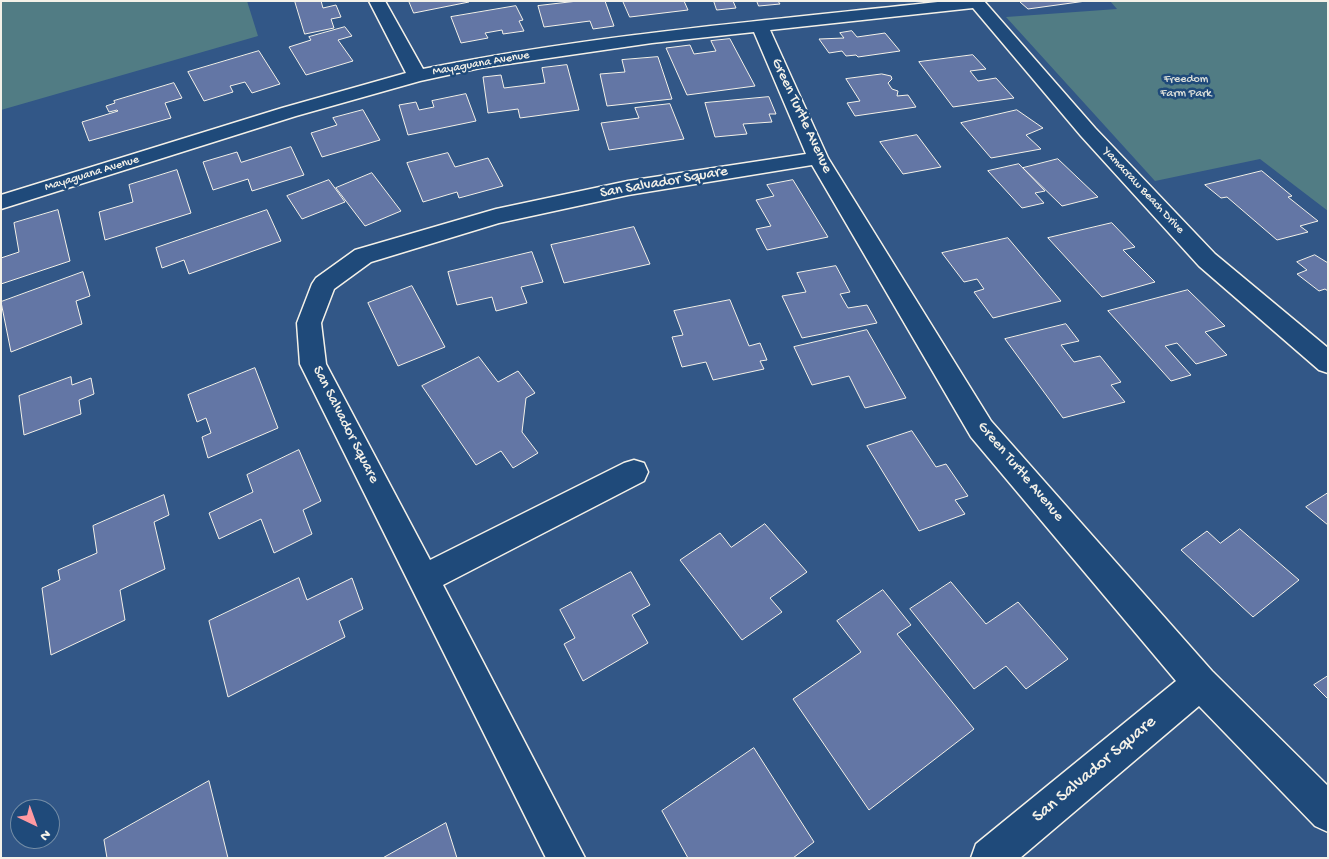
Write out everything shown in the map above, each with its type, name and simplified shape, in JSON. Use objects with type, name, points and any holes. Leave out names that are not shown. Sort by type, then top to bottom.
[{"type":"street","points":[[377,1],[417,76]]},
{"type":"street","name":"Mayaguana Avenue","points":[[1,202],[289,112],[417,76],[480,63],[759,25],[976,2]]},
{"type":"street","name":"Yamacraw Beach Drive","points":[[976,2],[1088,132],[1207,260],[1328,363]]},
{"type":"street","name":"Green Turtle Avenue","points":[[759,25],[818,158],[981,429],[1200,683],[1328,813]]},
{"type":"street","name":"San Salvador Square","points":[[566,858],[313,364],[309,323],[324,284],[364,256],[496,216],[628,188],[818,158]]},
{"type":"street","points":[[424,580],[634,472]]},
{"type":"street","name":"San Salvador Square","points":[[990,858],[1200,683]]},
{"type":"green space","points":[[1,1],[247,1],[258,36],[1,110]]},
{"type":"green space","name":"Freedom Farm Park","points":[[1110,1],[1328,1],[1328,211],[1260,159],[1155,181],[1006,17],[1117,9]]},
{"type":"building","points":[[295,1],[321,1],[323,8],[336,5],[341,17],[331,19],[334,28],[305,34]]},
{"type":"building","points":[[409,1],[468,1],[469,2],[414,13]]},
{"type":"building","points":[[578,1],[605,1],[614,26],[593,29],[590,21],[544,27],[538,6]]},
{"type":"building","points":[[623,1],[684,1],[688,10],[630,17]]},
{"type":"building","points":[[714,1],[733,1],[736,8],[717,10]]},
{"type":"building","points":[[757,1],[778,1],[780,4],[759,6]]},
{"type":"building","points":[[1023,1],[1086,1],[1028,9],[1020,2]]},
{"type":"building","points":[[516,6],[523,20],[519,21],[524,31],[503,34],[502,30],[485,33],[488,38],[461,43],[451,17]]},
{"type":"building","points":[[345,27],[352,36],[338,40],[353,61],[306,75],[289,47],[311,40],[309,37]]},
{"type":"building","points":[[852,31],[857,37],[885,33],[900,51],[858,57],[856,55],[846,56],[842,51],[829,53],[819,39],[844,38],[840,33]]},
{"type":"building","points":[[730,39],[755,86],[687,95],[666,48],[690,45],[694,54],[716,51],[711,41]]},
{"type":"building","points":[[259,51],[280,84],[252,93],[245,82],[230,86],[233,92],[204,101],[188,72]]},
{"type":"building","points":[[973,55],[986,69],[970,71],[978,81],[996,78],[1014,98],[953,107],[919,62]]},
{"type":"building","points":[[658,57],[672,99],[607,106],[600,74],[625,72],[622,60]]},
{"type":"building","points":[[567,65],[579,110],[520,118],[518,109],[488,113],[483,77],[501,75],[504,88],[545,83],[542,68]]},
{"type":"building","points":[[882,74],[891,76],[892,79],[888,83],[892,89],[898,91],[897,96],[908,95],[916,107],[855,116],[847,103],[860,101],[846,79]]},
{"type":"building","points":[[174,83],[182,98],[165,103],[171,118],[89,141],[82,122],[118,111],[109,112],[106,106],[115,103],[114,101]]},
{"type":"building","points":[[466,94],[476,121],[408,135],[399,105],[416,102],[419,110],[434,107],[432,101]]},
{"type":"building","points":[[769,97],[776,114],[769,114],[772,122],[743,124],[747,134],[715,137],[705,103]]},
{"type":"building","points":[[670,104],[684,139],[609,150],[601,123],[639,118],[635,108]]},
{"type":"building","points":[[363,110],[380,140],[322,157],[311,133],[337,125],[333,118]]},
{"type":"building","points":[[1017,110],[1043,128],[1026,135],[1041,149],[991,158],[961,123]]},
{"type":"building","points":[[917,135],[941,167],[903,174],[880,142]]},
{"type":"building","points":[[291,147],[304,175],[252,191],[248,179],[213,190],[203,162],[237,152],[241,162]]},
{"type":"building","points":[[448,153],[455,167],[488,158],[503,186],[459,198],[457,192],[423,202],[407,163]]},
{"type":"building","points":[[1058,159],[1098,197],[1062,206],[1023,168]]},
{"type":"building","points":[[1019,164],[1045,191],[1035,193],[1044,203],[1022,208],[988,171]]},
{"type":"building","points":[[177,170],[191,213],[105,240],[99,212],[133,202],[129,185]]},
{"type":"building","points":[[1262,171],[1292,196],[1288,197],[1318,221],[1300,226],[1308,232],[1277,240],[1227,197],[1221,198],[1205,185]]},
{"type":"building","points":[[372,173],[401,211],[365,226],[336,188]]},
{"type":"building","points":[[329,180],[345,202],[302,219],[287,196]]},
{"type":"building","points":[[793,180],[828,237],[767,250],[756,229],[771,226],[756,200],[774,196],[767,185]]},
{"type":"building","points":[[58,210],[70,261],[1,284],[1,258],[19,252],[14,223]]},
{"type":"building","points":[[267,210],[281,241],[189,274],[184,260],[162,268],[156,248]]},
{"type":"building","points":[[1112,223],[1135,247],[1123,250],[1155,282],[1102,297],[1048,238]]},
{"type":"building","points":[[634,227],[650,264],[564,283],[551,245]]},
{"type":"building","points":[[1008,238],[1061,301],[993,318],[974,292],[984,289],[977,279],[964,282],[942,253]]},
{"type":"building","points":[[532,252],[543,282],[521,287],[527,303],[496,311],[492,297],[457,305],[448,272]]},
{"type":"building","points":[[1315,255],[1328,263],[1328,291],[1325,289],[1319,291],[1297,274],[1307,270],[1297,262]]},
{"type":"building","points":[[836,266],[850,292],[840,294],[848,308],[867,305],[877,323],[802,338],[782,296],[806,292],[797,273]]},
{"type":"building","points":[[83,272],[90,296],[76,301],[82,324],[11,352],[1,302]]},
{"type":"building","points":[[412,286],[445,347],[398,366],[368,303]]},
{"type":"building","points":[[1188,290],[1225,326],[1205,332],[1227,355],[1196,364],[1177,343],[1165,346],[1191,375],[1171,381],[1108,311]]},
{"type":"building","points":[[730,300],[749,346],[760,343],[767,360],[760,361],[764,369],[713,380],[706,362],[682,367],[672,337],[683,335],[674,311]]},
{"type":"building","points":[[1066,324],[1079,341],[1061,345],[1074,362],[1100,356],[1121,382],[1111,385],[1125,402],[1063,418],[1005,339]]},
{"type":"building","points":[[867,330],[906,398],[865,408],[849,376],[812,385],[794,347]]},
{"type":"building","points":[[479,357],[498,382],[518,371],[535,393],[526,398],[522,432],[538,453],[513,468],[501,451],[476,465],[422,386]]},
{"type":"building","points":[[255,368],[278,428],[208,458],[202,437],[211,433],[206,418],[197,422],[188,395]]},
{"type":"building","points":[[71,377],[72,385],[91,378],[94,394],[79,400],[81,414],[24,435],[19,396]]},
{"type":"building","points":[[912,431],[936,467],[946,464],[968,496],[955,500],[965,514],[919,531],[867,446]]},
{"type":"building","points":[[299,450],[321,501],[303,510],[312,534],[274,553],[261,519],[219,539],[209,513],[253,492],[247,475]]},
{"type":"building","points":[[1328,493],[1328,525],[1306,507]]},
{"type":"building","points":[[164,495],[169,515],[154,522],[165,569],[120,590],[125,620],[51,655],[42,588],[60,580],[58,570],[97,553],[93,526]]},
{"type":"building","points":[[765,524],[807,572],[770,598],[782,612],[742,640],[680,560],[720,533],[731,547]]},
{"type":"building","points":[[1240,529],[1299,580],[1253,617],[1181,550],[1207,531],[1220,543]]},
{"type":"building","points":[[631,572],[650,605],[632,615],[648,643],[583,681],[564,644],[575,638],[560,610]]},
{"type":"building","points":[[299,578],[307,600],[352,578],[363,609],[339,621],[345,637],[228,697],[209,621]]},
{"type":"building","points":[[951,582],[986,624],[1018,602],[1068,659],[1026,689],[1006,666],[974,689],[910,609]]},
{"type":"building","points":[[883,590],[911,625],[897,634],[974,729],[869,810],[793,699],[861,652],[837,621]]},
{"type":"building","points":[[1328,676],[1328,699],[1314,685]]},
{"type":"building","points":[[754,748],[814,842],[793,858],[688,858],[662,811]]},
{"type":"building","points":[[209,781],[228,858],[107,858],[104,840]]},
{"type":"building","points":[[446,823],[457,858],[383,858]]}]
